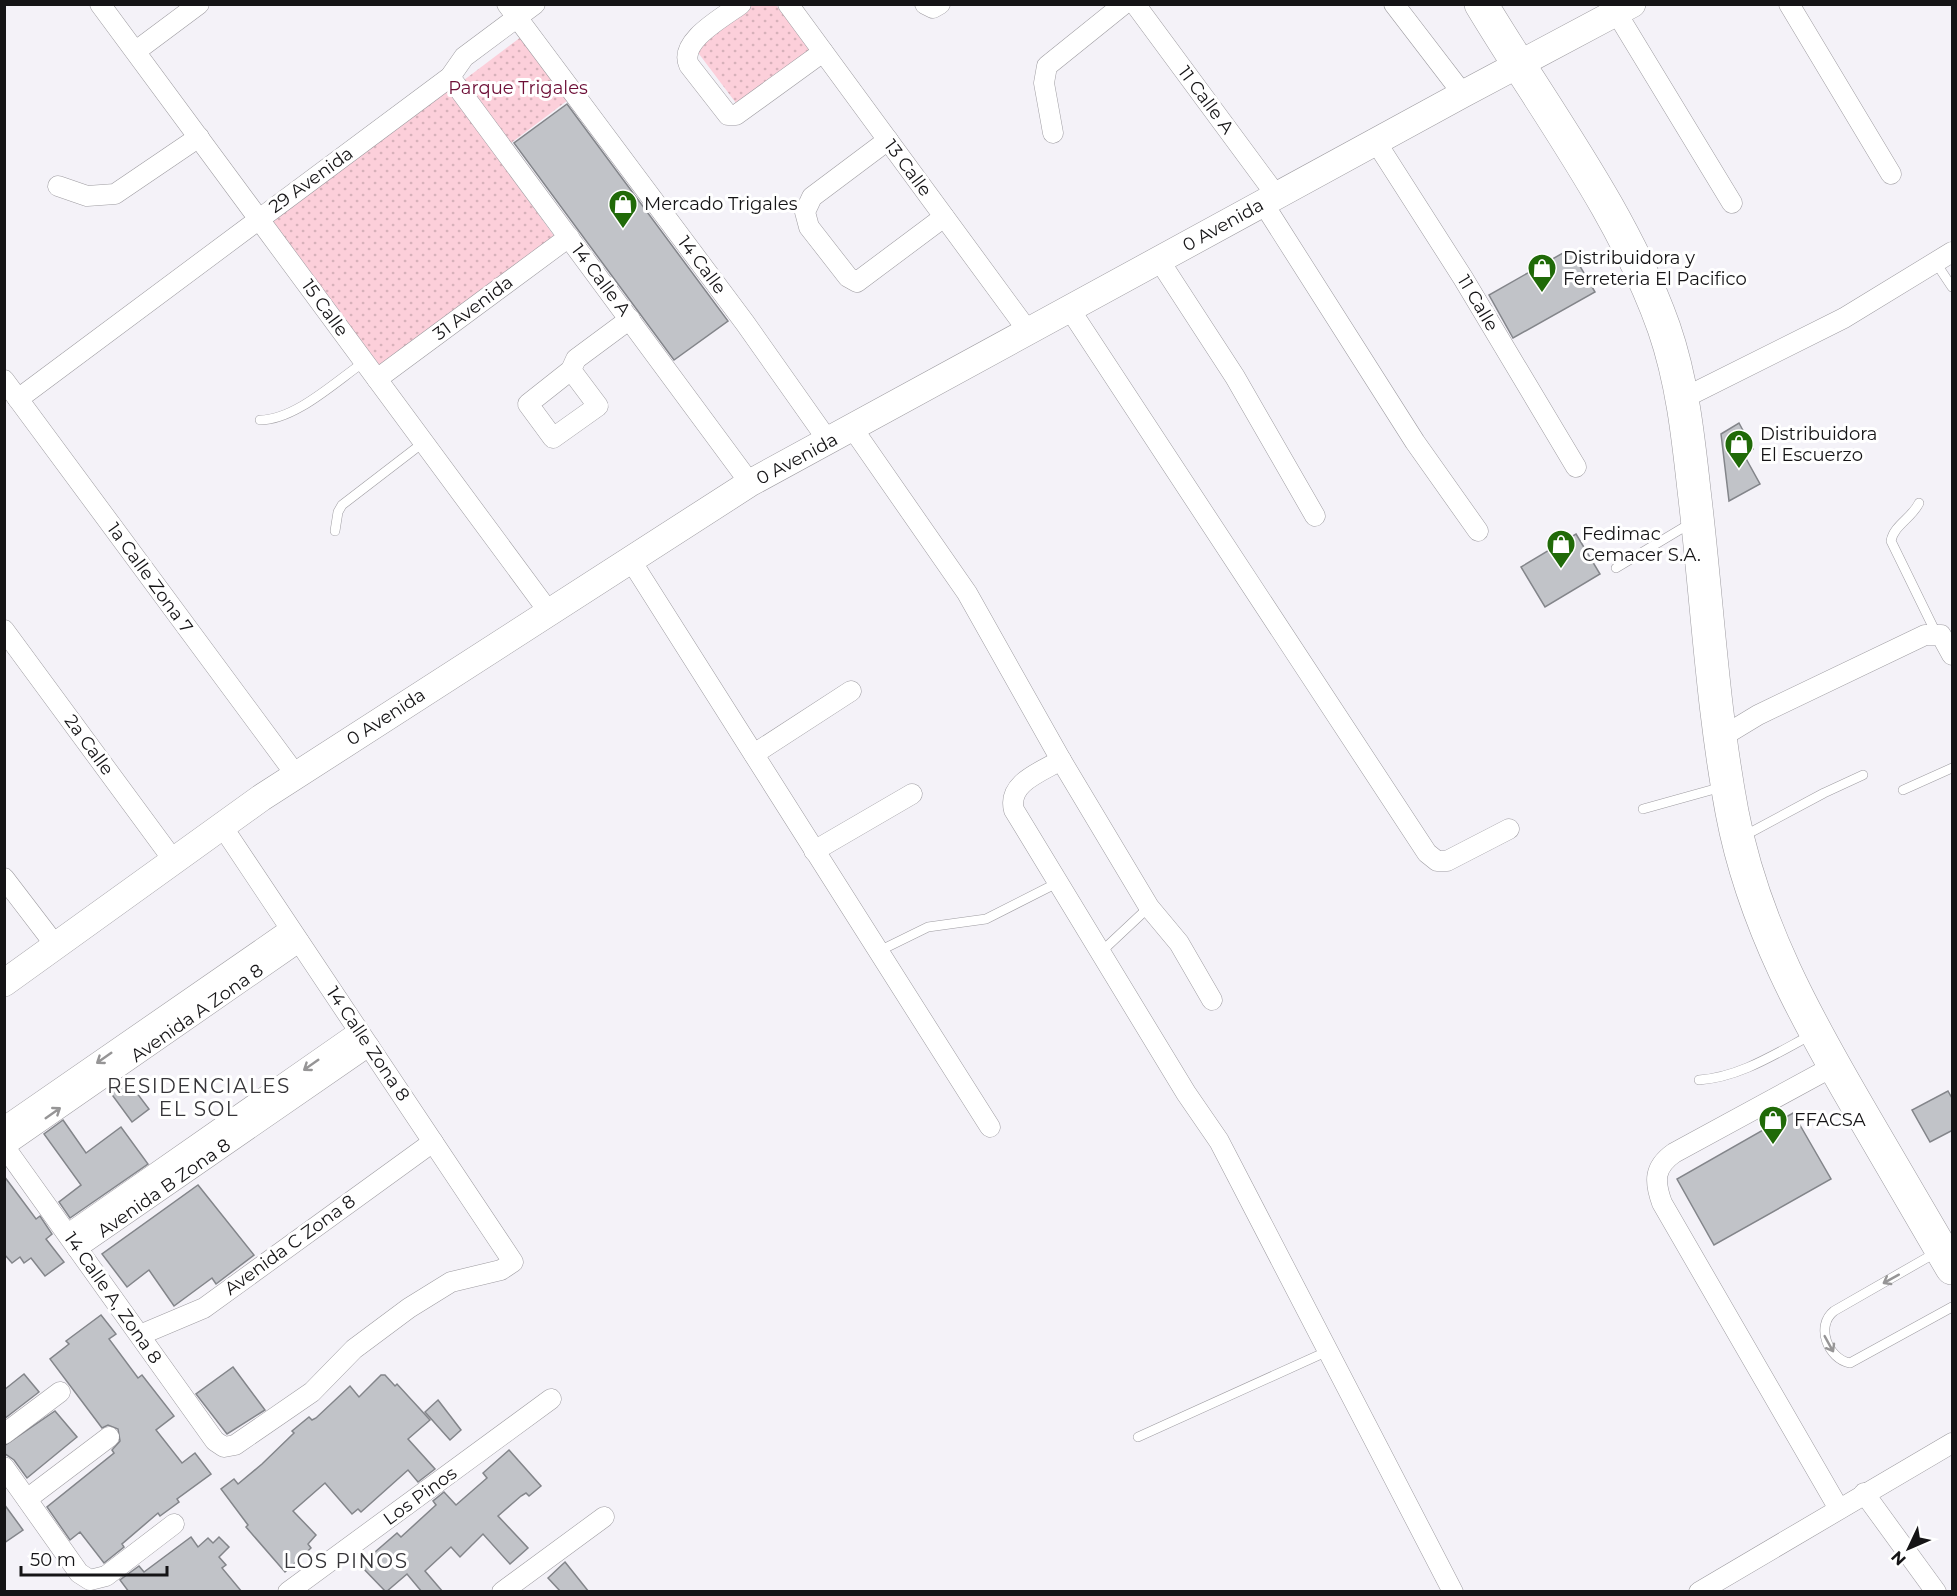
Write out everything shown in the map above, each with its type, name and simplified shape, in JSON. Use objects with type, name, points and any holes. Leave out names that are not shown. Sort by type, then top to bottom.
[{"type":"highway","points":[[1481,4],[1584,171],[1635,262],[1665,332],[1682,399],[1698,519],[1720,738],[1738,840],[1763,921],[1784,972],[1815,1033],[1947,1259]]},
{"type":"street","name":"15 Calle","points":[[100,4],[549,612]]},
{"type":"street","points":[[136,51],[199,4]]},
{"type":"street","name":"29 Avenida","points":[[18,399],[450,77],[464,57],[512,11],[535,4]]},
{"type":"street","points":[[741,4],[691,42],[687,51],[689,65],[726,113],[736,115],[823,52]]},
{"type":"street","name":"13 Calle","points":[[788,4],[1028,331]]},
{"type":"street","points":[[1053,133],[1044,74],[1053,58],[1124,4]]},
{"type":"street","name":"11 Calle A","points":[[1135,4],[1270,199],[1415,442],[1478,531]]},
{"type":"street","points":[[1394,4],[1463,94]]},
{"type":"street","points":[[1789,4],[1891,174]]},
{"type":"street","points":[[1624,8],[1732,203]]},
{"type":"street","name":"0 Avenida","points":[[4,983],[296,775],[750,483],[1624,8]]},
{"type":"street","name":"14 Calle","points":[[512,11],[745,323],[829,442]]},
{"type":"street","name":"14 Calle A","points":[[450,77],[750,483]]},
{"type":"street","points":[[58,186],[87,196],[115,194],[199,137]]},
{"type":"street","points":[[888,140],[812,197],[805,212],[812,231],[848,277],[857,282],[944,217]]},
{"type":"street","name":"11 Calle","points":[[1376,142],[1463,278],[1576,466]]},
{"type":"street","name":"31 Avenida","points":[[377,379],[569,237]]},
{"type":"street","points":[[1682,399],[1844,318],[1953,252]]},
{"type":"street","points":[[1158,260],[1229,368],[1315,516]]},
{"type":"street","points":[[1069,308],[1427,853],[1437,861],[1447,861],[1509,830]]},
{"type":"street","points":[[571,370],[598,406],[554,438],[528,404],[571,370],[576,359],[630,319]]},
{"type":"street","name":"1a Calle Zona 7","points":[[4,380],[296,775]]},
{"type":"street","points":[[853,429],[967,593],[1061,760],[1149,907],[1179,943],[1212,1000]]},
{"type":"street","points":[[630,559],[990,1127]]},
{"type":"street","name":"2a Calle","points":[[4,630],[174,861]]},
{"type":"street","points":[[1720,738],[1758,715],[1907,642],[1936,633],[1945,639],[1953,655]]},
{"type":"street","points":[[754,754],[851,691]]},
{"type":"street","points":[[1061,760],[1016,789],[1011,801],[1018,819],[1186,1093],[1219,1141],[1453,1592]]},
{"type":"street","points":[[814,851],[912,794]]},
{"type":"street","name":"14 Calle Zona 8","points":[[222,826],[513,1262],[501,1270],[451,1282],[409,1308],[354,1349],[312,1392],[235,1445],[224,1447]]},
{"type":"street","points":[[4,878],[56,946]]},
{"type":"street","name":"Avenida A Zona 8","points":[[4,1127],[295,936]]},
{"type":"street","name":"Avenida A Zona 8","points":[[5,1146],[295,936]]},
{"type":"street","name":"Avenida B Zona 8","points":[[73,1241],[364,1039]]},
{"type":"street","points":[[1834,1065],[1674,1153],[1659,1168],[1656,1178],[1662,1203],[1839,1509]]},
{"type":"street","name":"Avenida C Zona 8","points":[[140,1335],[204,1308],[433,1142]]},
{"type":"street","name":"14 Calle A, Zona 8","points":[[5,1146],[215,1441],[224,1447]]},
{"type":"street","points":[[4,1434],[60,1392]]},
{"type":"street","name":"Los Pinos","points":[[288,1592],[551,1399]]},
{"type":"street","points":[[27,1499],[109,1437]]},
{"type":"street","points":[[1699,1592],[1864,1493],[1953,1443]]},
{"type":"street","points":[[4,1467],[79,1573],[90,1580],[106,1576],[174,1524]]},
{"type":"street","points":[[1864,1493],[1936,1592]]},
{"type":"street","points":[[502,1592],[604,1516]]},
{"type":"lane","points":[[1936,263],[1953,286]]},
{"type":"lane","points":[[260,420],[272,420],[289,414],[364,362]]},
{"type":"lane","points":[[335,531],[338,512],[342,505],[424,442]]},
{"type":"lane","points":[[1918,503],[1908,519],[1895,530],[1891,541],[1936,633]]},
{"type":"lane","points":[[1616,568],[1698,519]]},
{"type":"lane","points":[[1903,790],[1953,768]]},
{"type":"lane","points":[[1738,840],[1824,793],[1863,775]]},
{"type":"lane","points":[[1643,809],[1727,786]]},
{"type":"lane","points":[[877,952],[928,927],[986,919],[1058,882]]},
{"type":"lane","points":[[1101,952],[1149,907]]},
{"type":"lane","points":[[1699,1080],[1726,1076],[1754,1065],[1815,1033]]},
{"type":"lane","points":[[1947,1259],[1833,1311],[1824,1320],[1823,1331],[1840,1359],[1850,1363],[1953,1307]]},
{"type":"lane","points":[[1138,1437],[1328,1351]]},
{"type":"green space","points":[[749,5],[776,5],[812,53],[739,107],[693,46]]},
{"type":"green space","name":"Parque Trigales","points":[[525,34],[572,97],[511,143],[464,80]]},
{"type":"green space","points":[[448,89],[557,240],[378,370],[268,218]]},
{"type":"building","name":"Mercado Trigales","points":[[567,104],[728,321],[674,360],[514,143]]},
{"type":"building","name":"Distribuidora y Ferreteria El Pacifico","points":[[1570,249],[1595,292],[1513,338],[1489,295]]},
{"type":"building","name":"Distribuidora El Escuerzo","points":[[1739,423],[1753,449],[1744,455],[1760,484],[1729,501],[1721,434]]},
{"type":"building","name":"Fedimac Cemacer S.A.","points":[[1576,534],[1600,574],[1545,607],[1521,567]]},
{"type":"building","points":[[127,1080],[149,1109],[132,1122],[110,1092]]},
{"type":"building","points":[[1948,1091],[1953,1100],[1953,1130],[1930,1142],[1912,1110]]},
{"type":"building","name":"FFACSA","points":[[1793,1113],[1831,1179],[1714,1245],[1677,1179]]},
{"type":"building","points":[[63,1120],[86,1153],[121,1127],[148,1164],[70,1218],[59,1202],[81,1185],[44,1134]]},
{"type":"building","points":[[4,1176],[36,1219],[40,1216],[52,1234],[46,1239],[64,1262],[45,1276],[31,1258],[24,1263],[20,1257],[12,1263],[4,1254]]},
{"type":"building","points":[[198,1185],[254,1255],[216,1284],[212,1278],[174,1306],[149,1270],[127,1287],[102,1254]]},
{"type":"building","points":[[101,1315],[116,1334],[109,1339],[138,1378],[142,1375],[174,1416],[156,1430],[182,1463],[195,1453],[211,1474],[177,1499],[179,1502],[160,1516],[158,1513],[122,1544],[124,1547],[104,1563],[80,1532],[70,1540],[47,1507],[114,1453],[112,1450],[120,1441],[118,1429],[108,1425],[102,1428],[50,1359],[69,1344],[66,1341]]},
{"type":"building","points":[[233,1367],[265,1410],[227,1434],[196,1394]]},
{"type":"building","points":[[24,1374],[39,1392],[4,1419],[4,1390]]},
{"type":"building","points":[[381,1375],[385,1375],[395,1386],[397,1384],[430,1420],[408,1439],[435,1469],[418,1482],[408,1470],[361,1512],[358,1509],[352,1514],[325,1483],[293,1511],[316,1535],[308,1544],[311,1548],[285,1572],[246,1527],[248,1525],[221,1489],[234,1479],[238,1484],[294,1433],[292,1431],[309,1417],[312,1420],[316,1418],[350,1386],[359,1397]]},
{"type":"building","points":[[438,1400],[461,1430],[450,1440],[425,1412]]},
{"type":"building","points":[[55,1411],[77,1437],[27,1478],[14,1460],[4,1453],[4,1446]]},
{"type":"building","points":[[509,1450],[541,1486],[529,1496],[526,1493],[521,1496],[498,1516],[528,1548],[510,1564],[483,1534],[460,1557],[451,1547],[425,1571],[443,1592],[422,1592],[407,1574],[386,1592],[360,1565],[397,1533],[401,1537],[436,1505],[433,1501],[444,1492],[456,1505],[487,1478],[483,1473]]},
{"type":"building","points":[[4,1504],[23,1530],[4,1543]]},
{"type":"building","points":[[191,1537],[198,1547],[208,1538],[213,1543],[219,1537],[229,1547],[219,1557],[226,1565],[222,1568],[242,1592],[129,1592],[120,1580],[139,1566],[144,1572]]},
{"type":"building","points":[[565,1562],[589,1592],[561,1592],[548,1578]]},
{"type":"place","name":"Mercado Trigales","points":[[623,230]]},
{"type":"place","name":"Distribuidora y Ferreteria El Pacifico","points":[[1542,294]]},
{"type":"place","name":"Distribuidora El Escuerzo","points":[[1739,470]]},
{"type":"place","name":"Fedimac Cemacer S.A.","points":[[1561,570]]},
{"type":"place","name":"FFACSA","points":[[1773,1146]]},
{"type":"district","name":"RESIDENCIALES EL SOL","points":[[199,1098]]},
{"type":"district","name":"LOS PINOS","points":[[346,1561]]}]
